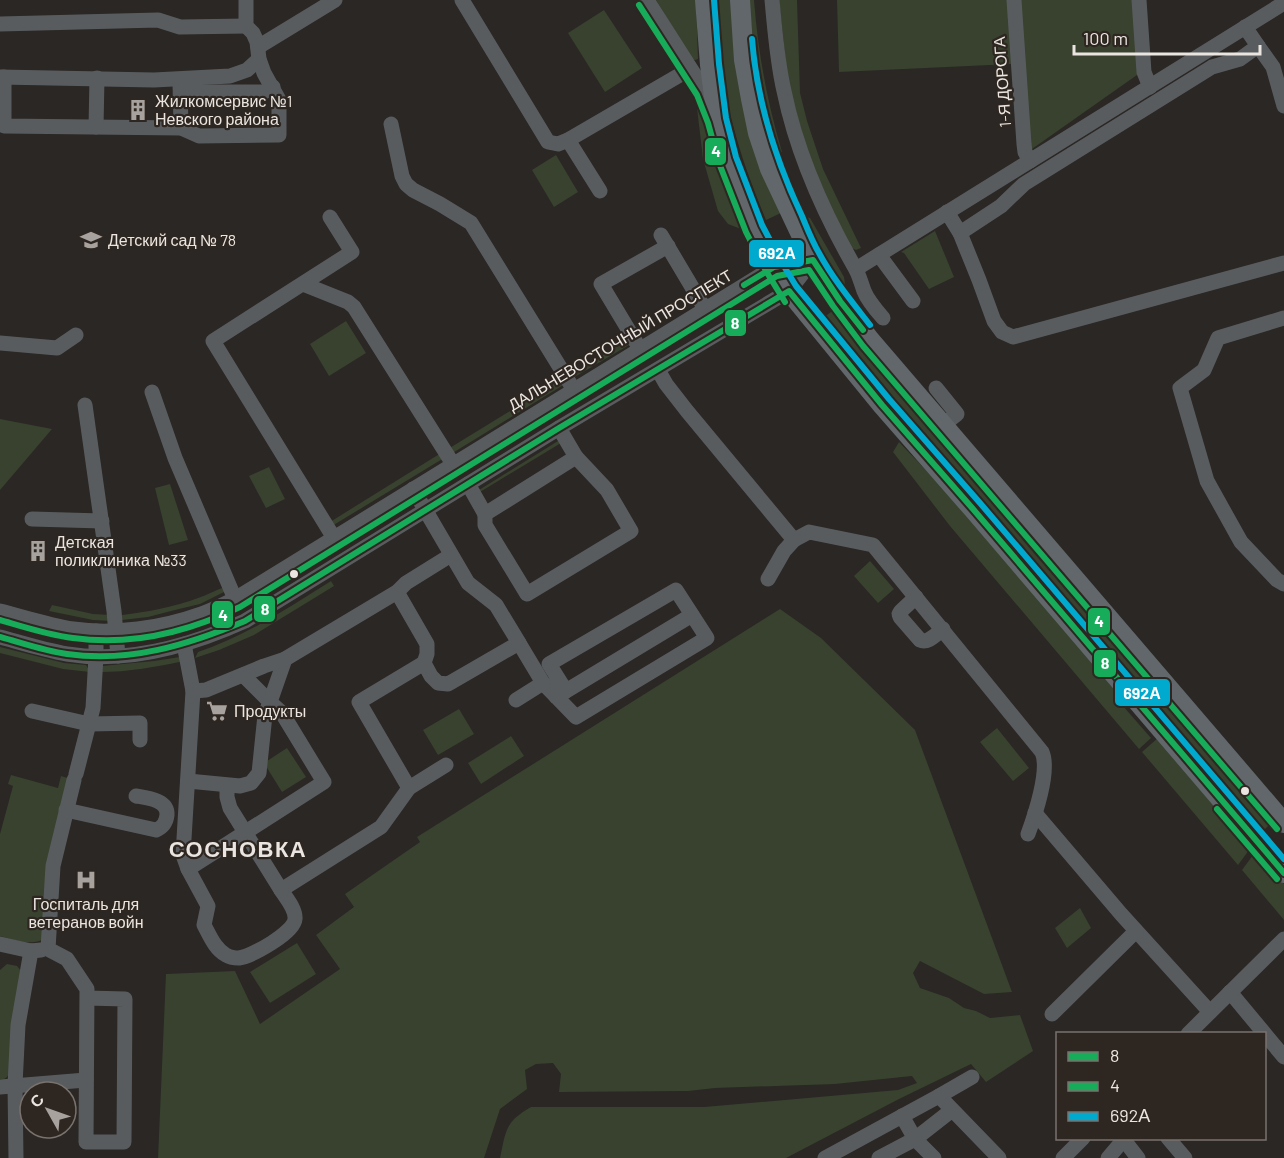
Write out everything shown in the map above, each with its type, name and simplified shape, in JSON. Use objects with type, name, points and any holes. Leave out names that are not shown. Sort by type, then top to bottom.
[{"type":"main road","points":[[705,0],[717,120],[727,160],[754,229],[789,291],[882,405],[1281,864]]},
{"type":"main road","points":[[740,0],[744,60],[758,133],[770,169],[813,260],[840,301],[870,340],[1284,823]]},
{"type":"street","points":[[246,0],[246,26],[253,33],[264,73],[273,87],[279,100],[279,135],[199,136],[181,128],[4,126],[2,77],[154,80],[181,85],[264,92],[273,87]]},
{"type":"street","points":[[181,85],[230,76],[247,70],[259,53],[335,0]]},
{"type":"street","points":[[462,0],[548,142],[558,144],[568,140],[690,69]]},
{"type":"street","points":[[648,0],[705,92],[717,120]]},
{"type":"street","points":[[772,0],[783,90],[802,157],[819,200],[856,269],[865,294],[883,318]]},
{"type":"street","name":"1-Я ДОРОГА","points":[[1014,0],[1024,144],[1030,161]]},
{"type":"street","points":[[1139,0],[1144,72],[1150,87]]},
{"type":"street","points":[[856,269],[1150,87],[1280,3]]},
{"type":"street","points":[[0,24],[158,20],[180,27],[246,26]]},
{"type":"street","points":[[1245,27],[1273,67],[1284,106]]},
{"type":"street","points":[[960,233],[1001,206],[1024,184],[1212,68],[1240,59],[1258,46]]},
{"type":"street","points":[[96,127],[97,78]]},
{"type":"street","points":[[181,85],[181,128]]},
{"type":"street","points":[[392,124],[402,176],[406,184],[412,190],[471,223],[574,390]]},
{"type":"street","points":[[568,140],[600,191]]},
{"type":"street","points":[[947,212],[960,233],[994,321],[1002,332],[1013,337],[1284,263]]},
{"type":"street","points":[[330,217],[352,252],[213,341],[334,538]]},
{"type":"street","points":[[640,349],[601,284],[665,240],[705,309]]},
{"type":"street","points":[[879,255],[913,301]]},
{"type":"street","points":[[0,637],[67,654],[96,657],[118,656],[184,644],[213,635],[245,621],[559,428],[789,291],[813,260]]},
{"type":"street","name":"ДАЛЬНЕВОСТОЧНЫЙ ПРОСПЕКТ","points":[[0,611],[72,629],[96,631],[117,631],[179,621],[202,614],[235,599],[774,267],[813,260]]},
{"type":"street","points":[[303,284],[354,307],[453,464]]},
{"type":"street","points":[[1284,318],[1218,338],[1204,370],[1180,388],[1207,481],[1241,542],[1276,580],[1284,584]]},
{"type":"street","points":[[0,343],[57,348],[76,335]]},
{"type":"street","points":[[658,370],[687,411],[794,540]]},
{"type":"street","points":[[936,388],[957,414],[943,425]]},
{"type":"street","points":[[152,392],[175,459],[235,599]]},
{"type":"street","points":[[85,405],[117,631],[118,656]]},
{"type":"street","points":[[468,484],[485,514],[485,525],[527,594],[631,531],[607,490],[576,457],[559,428]]},
{"type":"street","points":[[485,514],[576,457]]},
{"type":"street","points":[[413,489],[468,583],[496,605],[543,683],[561,694]]},
{"type":"street","points":[[32,519],[102,520]]},
{"type":"street","points":[[768,579],[784,551],[794,540],[808,532],[873,545],[1042,752],[1045,758],[1044,769],[1028,834]]},
{"type":"street","points":[[193,691],[206,690],[285,659],[397,592],[406,583],[452,555]]},
{"type":"street","points":[[676,590],[692,615],[707,638],[576,717],[561,694],[549,664],[676,590]]},
{"type":"street","points":[[397,592],[428,644],[428,654],[424,663],[358,702],[409,788]]},
{"type":"street","points":[[916,597],[901,611],[900,617],[923,642],[943,629]]},
{"type":"street","points":[[561,694],[692,615]]},
{"type":"street","points":[[48,949],[53,866],[93,708],[96,631]]},
{"type":"street","points":[[424,663],[438,683],[448,684],[519,643]]},
{"type":"street","points":[[184,644],[193,691],[183,855],[208,906],[204,926],[217,948],[226,956],[237,958],[251,955],[290,929],[295,920],[293,910],[230,808],[227,786]]},
{"type":"street","points":[[188,781],[240,786],[251,783],[259,773],[265,715],[285,659]]},
{"type":"street","points":[[188,869],[324,782],[282,712],[243,675]]},
{"type":"street","points":[[516,700],[543,683]]},
{"type":"street","points":[[32,711],[89,724],[140,723],[140,740]]},
{"type":"street","points":[[281,890],[370,835],[381,826],[409,788],[446,765]]},
{"type":"street","points":[[66,810],[156,830],[163,827],[167,819],[164,805],[158,801],[136,796]]},
{"type":"street","points":[[1035,813],[1136,931],[1210,1012]]},
{"type":"street","points":[[1052,1014],[1136,931]]},
{"type":"street","points":[[1190,1032],[1284,939]]},
{"type":"street","points":[[0,944],[31,951],[48,949],[67,958],[87,989],[86,1142],[124,1142],[125,999],[87,998]]},
{"type":"street","points":[[0,1150],[16,1153],[8,1086],[31,951]]},
{"type":"street","points":[[1230,992],[1263,1032]]},
{"type":"street","points":[[1266,1035],[1284,1057]]},
{"type":"street","points":[[825,1158],[972,1077]]},
{"type":"street","points":[[8,1086],[86,1080]]},
{"type":"street","points":[[939,1096],[999,1158]]},
{"type":"street","points":[[879,1158],[915,1139],[952,1110]]},
{"type":"street","points":[[902,1116],[915,1139],[934,1158]]},
{"type":"street","points":[[1063,1158],[1081,1140]]},
{"type":"street","points":[[1108,1158],[1124,1140]]},
{"type":"street","points":[[1126,1140],[1138,1158]]},
{"type":"street","points":[[1170,1140],[1185,1158]]},
{"type":"green space","points":[[656,0],[696,0],[698,59],[692,59]]},
{"type":"green space","points":[[714,0],[731,0],[781,213],[766,220],[743,159],[730,112],[720,60]]},
{"type":"green space","points":[[749,0],[754,0],[764,77],[782,152],[777,154],[759,78]]},
{"type":"green space","points":[[779,0],[797,0],[800,93],[823,169],[861,248],[856,250],[850,247],[811,165],[788,82]]},
{"type":"green space","points":[[837,0],[1144,0],[1137,75],[1022,156],[1012,64],[839,72]]},
{"type":"green space","points":[[604,10],[642,68],[605,92],[568,33]]},
{"type":"green space","points":[[695,91],[699,97],[714,155],[741,229],[728,224],[718,211],[703,159]]},
{"type":"green space","points":[[556,155],[578,192],[554,207],[532,170]]},
{"type":"green space","points":[[801,215],[810,218],[844,277],[844,290],[821,254]]},
{"type":"green space","points":[[935,231],[954,277],[929,289],[901,252]]},
{"type":"green space","points":[[835,309],[1272,822],[1260,834],[854,358],[823,318]]},
{"type":"green space","points":[[346,321],[366,353],[329,376],[310,344]]},
{"type":"green space","points":[[626,340],[629,345],[573,378],[571,374]]},
{"type":"green space","points":[[562,379],[565,384],[451,454],[448,449]]},
{"type":"green space","points":[[0,419],[52,429],[0,490]]},
{"type":"green space","points":[[558,441],[561,443],[480,492],[479,490]]},
{"type":"green space","points":[[899,442],[967,513],[1127,702],[1123,706],[1151,738],[1139,749],[950,526],[893,452]]},
{"type":"green space","points":[[441,453],[444,458],[332,526],[330,522]]},
{"type":"green space","points":[[269,467],[285,499],[266,508],[249,476]]},
{"type":"green space","points":[[170,484],[188,540],[169,545],[155,488]]},
{"type":"green space","points":[[870,561],[894,589],[878,603],[854,576]]},
{"type":"green space","points":[[331,581],[334,586],[254,635],[195,658],[198,652],[250,630]]},
{"type":"green space","points":[[225,587],[226,591],[200,604],[148,617],[122,620],[122,615],[180,604]]},
{"type":"green space","points":[[52,605],[93,614],[111,615],[112,621],[93,620],[49,611]]},
{"type":"green space","points":[[780,609],[821,638],[915,730],[1012,992],[984,994],[920,961],[913,973],[920,988],[949,998],[964,1008],[990,1018],[1020,1015],[1033,1051],[986,1082],[971,1064],[786,1158],[500,1158],[511,1122],[531,1107],[704,1107],[898,1090],[917,1083],[912,1076],[835,1084],[688,1091],[559,1092],[561,1074],[553,1063],[536,1064],[525,1070],[527,1089],[500,1109],[484,1158],[158,1158],[166,974],[235,971],[260,1024],[340,969],[316,935],[354,907],[345,894],[420,842],[417,837]]},
{"type":"green space","points":[[0,647],[64,663],[86,665],[90,672],[63,669],[0,653]]},
{"type":"green space","points":[[180,657],[184,661],[142,669],[100,672],[102,666]]},
{"type":"green space","points":[[459,709],[474,734],[438,755],[423,730]]},
{"type":"green space","points":[[997,728],[1029,768],[1013,781],[980,742]]},
{"type":"green space","points":[[511,736],[524,756],[481,784],[468,763]]},
{"type":"green space","points":[[1159,737],[1252,846],[1238,865],[1142,752]]},
{"type":"green space","points":[[287,748],[306,777],[282,792],[264,763]]},
{"type":"green space","points":[[11,775],[58,788],[61,776],[71,779],[42,940],[37,942],[0,936],[0,834],[13,786],[8,784]]},
{"type":"green space","points":[[1256,851],[1284,884],[1284,920],[1242,870]]},
{"type":"green space","points":[[1080,908],[1091,928],[1067,948],[1055,928]]},
{"type":"green space","points":[[297,943],[316,974],[270,1003],[250,972]]},
{"type":"green space","points":[[7,964],[17,966],[21,971],[10,1073],[6,1078],[0,1079],[0,970]]},
{"type":"transit line","name":"692А","points":[[714,0],[726,118],[736,157],[762,225],[796,286],[889,399],[1284,859]]},
{"type":"transit line","name":"4","points":[[639,5],[697,95],[708,123],[719,163],[746,232],[785,302]]},
{"type":"transit line","name":"692А","points":[[752,39],[763,108],[792,195],[824,263],[870,325]]},
{"type":"transit line","name":"8","points":[[744,285],[774,267],[813,260],[840,301],[863,330]]},
{"type":"transit line","name":"4","points":[[0,620],[64,637],[116,640],[158,635],[220,616],[240,607],[777,276],[809,270],[863,346],[1277,829]]},
{"type":"transit line","name":"8","points":[[0,637],[58,653],[113,656],[158,650],[202,638],[245,621],[559,428],[789,291],[882,405],[1284,873]]},
{"type":"transit line","name":"4","points":[[1217,809],[1277,879]]},
{"type":"place","name":"Жилкомсервис №1 Невского района","points":[[138,110]]},
{"type":"place","name":"Детский сад № 78","points":[[91,240]]},
{"type":"place","name":"Детская поликлиника №33","points":[[38,551]]},
{"type":"place","name":"Продукты","points":[[217,711]]},
{"type":"place","name":"Госпиталь для ветеранов войн","points":[[86,880]]},
{"type":"district","name":"СОСНОВКА","points":[[238,849]]}]
